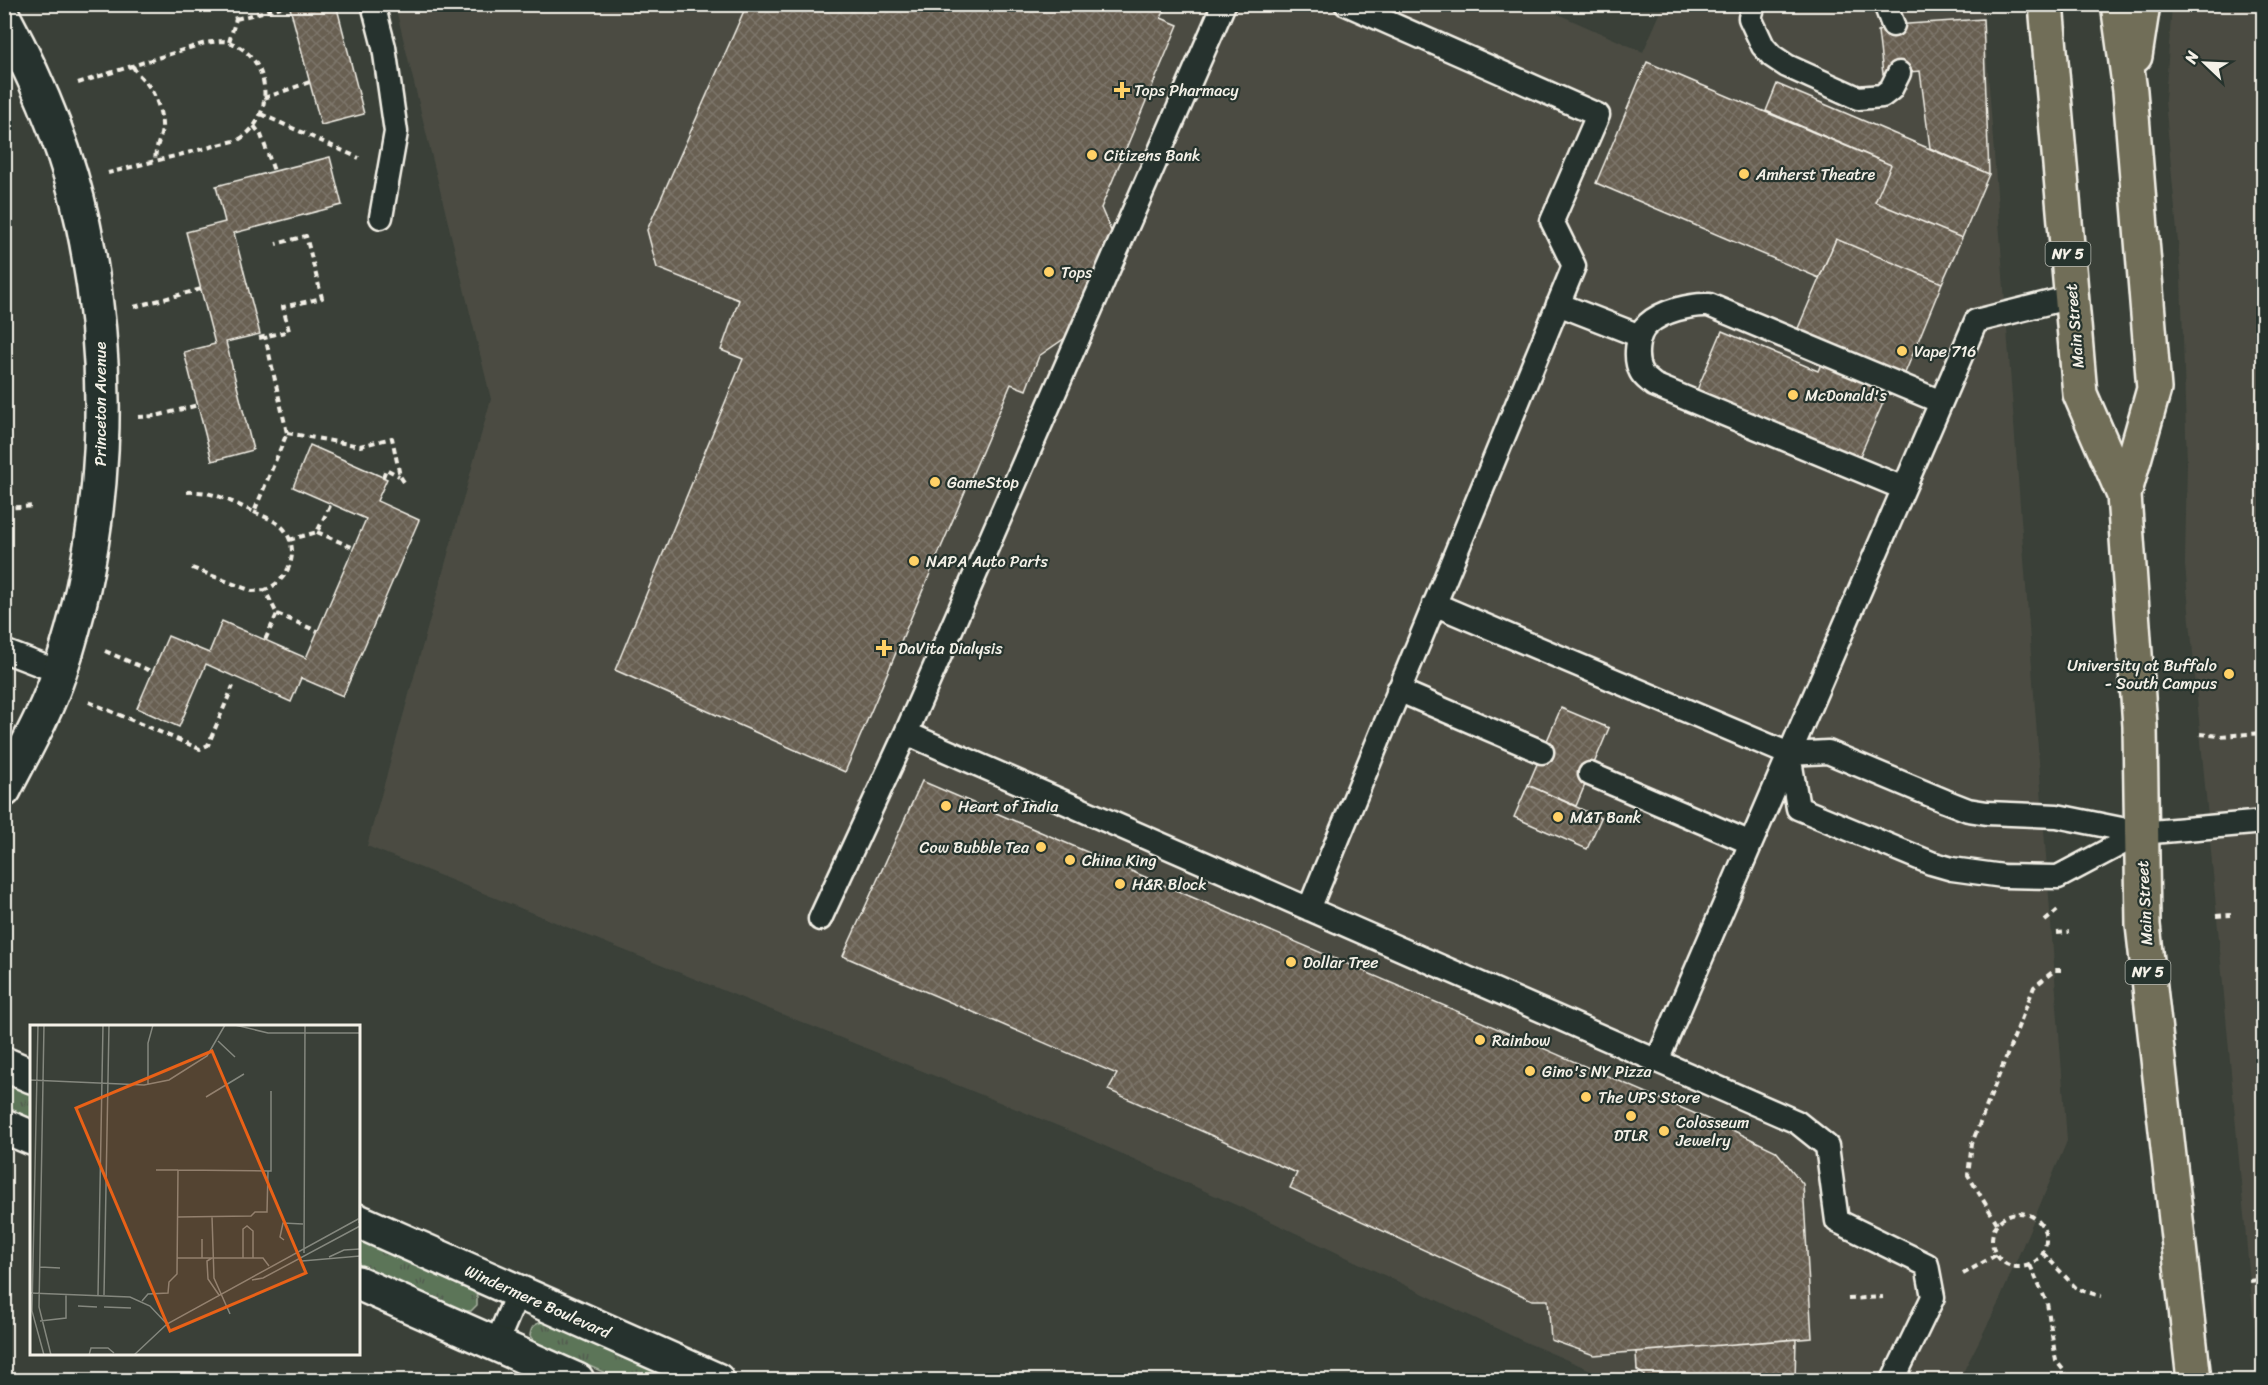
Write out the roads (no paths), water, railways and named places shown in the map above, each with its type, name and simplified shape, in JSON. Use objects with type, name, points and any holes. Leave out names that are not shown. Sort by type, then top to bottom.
[{"type":"main road","name":"Main Street","points":[[2046,4],[2080,394],[2124,495],[2140,726],[2143,925],[2194,1380]]},
{"type":"main road","name":"Main Street","points":[[2118,4],[2130,91],[2154,388],[2124,495]]},
{"type":"main road","points":[[2130,91],[2143,4]]},
{"type":"street","name":"Princeton Avenue","points":[[4,18],[28,62],[59,141],[83,223],[97,307],[102,391],[100,476],[88,560],[59,672],[44,709],[4,790]]},
{"type":"street","points":[[4,1064],[30,1075]]},
{"type":"street","points":[[4,1126],[30,1137]]},
{"type":"street","name":"Windermere Boulevard","points":[[360,1222],[717,1380]]},
{"type":"street","points":[[360,1284],[578,1380]]},
{"type":"lane","points":[[373,4],[384,47],[396,132],[381,216]]},
{"type":"lane","points":[[820,919],[906,732],[1224,4]]},
{"type":"lane","points":[[1309,909],[1574,266],[1552,221],[1598,115],[1346,4]]},
{"type":"lane","points":[[1752,11],[1763,46],[1772,56],[1787,66],[1858,98],[1882,96],[1891,88],[1899,73]]},
{"type":"lane","points":[[1657,1061],[1976,321],[2071,297]]},
{"type":"lane","points":[[1558,304],[1640,336]]},
{"type":"lane","points":[[1904,488],[1654,385],[1641,374],[1637,356],[1640,336],[1647,324],[1676,309],[1693,304],[1709,304],[1941,402]]},
{"type":"lane","points":[[1434,604],[1789,754],[1828,752],[1968,810],[2033,817],[2057,816],[2141,833],[2264,822]]},
{"type":"lane","points":[[4,651],[59,672]]},
{"type":"lane","points":[[1398,690],[1542,752]]},
{"type":"lane","points":[[906,732],[1797,1122],[1827,1146],[1837,1221],[1927,1265],[1933,1297],[1893,1380]]},
{"type":"lane","points":[[1789,754],[1798,808],[1908,854],[1952,869],[2003,876],[2058,877],[2141,833]]},
{"type":"lane","points":[[1590,774],[1751,843]]},
{"type":"lane","points":[[496,1344],[518,1292]]},
{"type":"place","name":"Tops Pharmacy","points":[[1122,90]]},
{"type":"place","name":"Citizens Bank","points":[[1092,155]]},
{"type":"place","name":"Amherst Theatre","points":[[1744,174]]},
{"type":"place","name":"Tops","points":[[1049,272]]},
{"type":"place","name":"Vape 716","points":[[1902,351]]},
{"type":"place","name":"McDonald's","points":[[1793,395]]},
{"type":"place","name":"GameStop","points":[[935,482]]},
{"type":"place","name":"NAPA Auto Parts","points":[[914,561]]},
{"type":"place","name":"DaVita Dialysis","points":[[884,648]]},
{"type":"place","name":"University at Buffalo - South Campus","points":[[2229,674]]},
{"type":"place","name":"Heart of India","points":[[946,806]]},
{"type":"place","name":"M&T Bank","points":[[1558,817]]},
{"type":"place","name":"Cow Bubble Tea","points":[[1041,847]]},
{"type":"place","name":"China King","points":[[1070,860]]},
{"type":"place","name":"H&R Block","points":[[1120,884]]},
{"type":"place","name":"Dollar Tree","points":[[1291,962]]},
{"type":"place","name":"Rainbow","points":[[1480,1040]]},
{"type":"place","name":"Gino's NY Pizza","points":[[1530,1071]]},
{"type":"place","name":"The UPS Store","points":[[1586,1097]]},
{"type":"place","name":"DTLR","points":[[1631,1116]]},
{"type":"place","name":"Colosseum Jewelry","points":[[1664,1131]]}]
